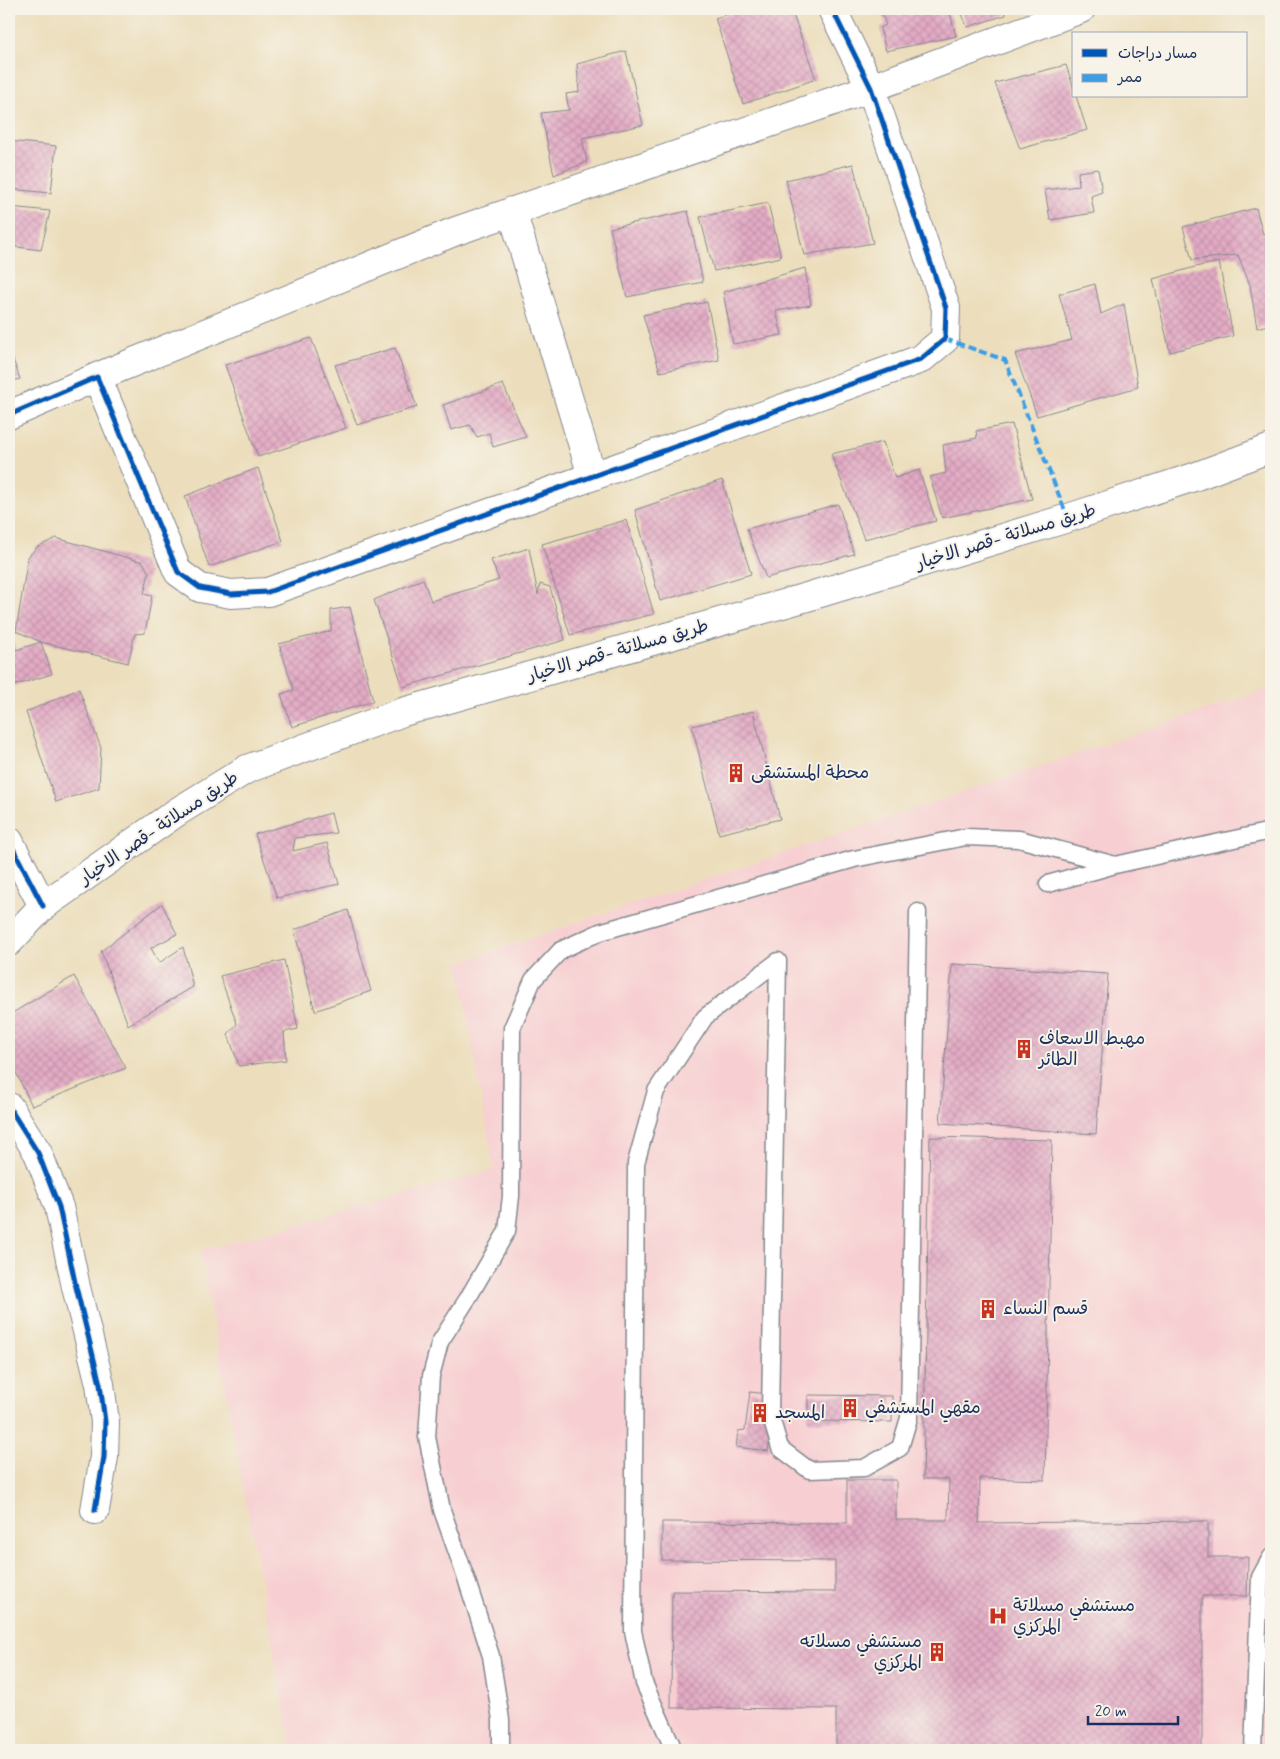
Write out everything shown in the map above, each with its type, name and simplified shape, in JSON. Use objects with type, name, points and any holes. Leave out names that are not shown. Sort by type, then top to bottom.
[{"type":"street","points":[[97,377],[178,572],[200,588],[231,594],[268,592],[921,359],[945,339],[946,308],[872,88],[832,9]]},
{"type":"street","points":[[9,415],[97,377],[456,231],[872,88],[1081,9]]},
{"type":"street","points":[[512,211],[592,476]]},
{"type":"street","name":"طريق مسلاتة -قصر الاخيار","points":[[9,942],[43,906],[177,812],[247,770],[403,712],[797,600],[1068,518],[1194,477],[1271,448]]},
{"type":"street","points":[[9,841],[43,906]]},
{"type":"street","points":[[9,1107],[38,1153],[59,1207],[100,1384],[105,1422],[104,1457],[95,1510]]},
{"type":"lane","points":[[1048,884],[1115,865],[1271,831]]},
{"type":"lane","points":[[501,1750],[501,1720],[491,1656],[442,1510],[427,1437],[431,1376],[440,1342],[507,1232],[511,1196],[512,1028],[533,980],[561,950],[600,932],[854,859],[966,837],[1019,838],[1115,865]]},
{"type":"lane","points":[[674,1750],[644,1683],[633,1632],[636,1163],[656,1091],[705,1017],[778,962],[770,1414],[780,1448],[809,1470],[864,1468],[900,1448],[909,1418],[918,912]]},
{"type":"lane","points":[[1253,1750],[1260,1576],[1271,1557]]},
{"type":"shaded area","points":[[1271,688],[1271,1750],[292,1750],[200,1251],[494,1170],[458,963]]},
{"type":"building","points":[[745,9],[791,9],[816,79],[743,104],[715,18]]},
{"type":"building","points":[[880,9],[949,9],[956,36],[886,51],[880,28],[886,25]]},
{"type":"building","points":[[960,9],[1005,9],[1006,15],[967,27]]},
{"type":"building","points":[[626,51],[643,125],[582,138],[587,162],[554,175],[541,113],[569,110],[566,94],[579,92],[577,64]]},
{"type":"building","points":[[1066,65],[1072,83],[1072,98],[1077,98],[1087,130],[1020,149],[995,83]]},
{"type":"building","points":[[9,141],[56,146],[51,193],[9,189]]},
{"type":"building","points":[[853,164],[873,243],[804,255],[786,180]]},
{"type":"building","points":[[1098,169],[1102,192],[1091,196],[1094,213],[1050,220],[1045,190],[1079,186],[1078,172]]},
{"type":"building","points":[[768,203],[781,257],[714,271],[700,217]]},
{"type":"building","points":[[9,207],[50,211],[41,250],[9,246]]},
{"type":"building","points":[[1256,208],[1263,234],[1271,232],[1271,324],[1257,328],[1250,285],[1238,255],[1192,260],[1183,227]]},
{"type":"building","points":[[688,211],[703,282],[627,297],[610,228]]},
{"type":"building","points":[[1219,262],[1233,336],[1170,352],[1153,279]]},
{"type":"building","points":[[805,268],[811,305],[776,311],[782,335],[733,344],[723,292]]},
{"type":"building","points":[[1095,284],[1101,314],[1124,304],[1138,387],[1037,416],[1015,354],[1072,340],[1059,294]]},
{"type":"building","points":[[707,302],[719,360],[660,372],[643,315]]},
{"type":"building","points":[[311,338],[346,428],[258,457],[225,365]]},
{"type":"building","points":[[9,348],[20,379],[9,382]]},
{"type":"building","points":[[395,348],[417,407],[357,425],[335,365]]},
{"type":"building","points":[[503,384],[526,437],[493,447],[489,433],[477,437],[470,425],[451,430],[443,405]]},
{"type":"building","points":[[1012,424],[1032,499],[942,518],[930,477],[946,473],[943,445],[977,438],[976,431]]},
{"type":"building","points":[[883,442],[895,478],[919,470],[936,521],[864,539],[831,454]]},
{"type":"building","points":[[258,468],[283,541],[209,567],[185,496]]},
{"type":"building","points":[[722,480],[751,574],[660,601],[635,510]]},
{"type":"building","points":[[838,504],[854,554],[766,578],[747,529]]},
{"type":"building","points":[[626,520],[654,614],[570,635],[542,544]]},
{"type":"building","points":[[56,538],[143,562],[149,573],[144,594],[152,596],[145,633],[135,634],[128,663],[41,642],[16,631],[28,557],[37,547]]},
{"type":"building","points":[[529,548],[538,595],[540,584],[550,587],[565,640],[403,687],[374,600],[423,579],[431,601],[499,580],[491,560]]},
{"type":"building","points":[[350,607],[373,701],[292,727],[281,694],[294,690],[279,644],[331,631],[331,610]]},
{"type":"building","points":[[9,630],[16,650],[41,642],[52,674],[9,687]]},
{"type":"building","points":[[79,689],[101,748],[99,788],[56,802],[26,712]]},
{"type":"building","name":"محطة المستشقى","points":[[753,711],[780,819],[719,834],[692,726]]},
{"type":"building","points":[[331,813],[336,833],[295,838],[293,851],[327,843],[339,884],[277,898],[255,834]]},
{"type":"building","points":[[162,904],[177,934],[151,948],[159,963],[183,947],[193,987],[128,1025],[101,951]]},
{"type":"building","points":[[348,910],[371,991],[315,1011],[294,930]]},
{"type":"building","points":[[284,960],[298,1029],[284,1032],[286,1060],[239,1066],[228,1034],[237,1024],[220,976]]},
{"type":"building","name":"مهبط الاسعاف الطائر","points":[[952,964],[1108,974],[1096,1134],[940,1123]]},
{"type":"building","points":[[74,976],[126,1068],[32,1106],[9,1058],[9,1015]]},
{"type":"building","name":"مستشفي مسلاته المركزي","points":[[930,1137],[1052,1140],[1045,1480],[980,1478],[979,1523],[1208,1521],[1208,1557],[1248,1557],[1247,1596],[1202,1596],[1202,1750],[836,1750],[836,1709],[671,1708],[672,1591],[835,1592],[835,1561],[662,1560],[662,1522],[847,1523],[847,1480],[896,1480],[896,1520],[948,1520],[949,1479],[923,1479]]},
{"type":"building","name":"المسجد","points":[[750,1392],[776,1395],[768,1451],[736,1447],[738,1431],[745,1430]]},
{"type":"building","name":"مقهي المستشفي","points":[[808,1395],[892,1396],[892,1422],[808,1421]]},
{"type":"marked path","points":[[945,339],[1005,360],[1068,518]]},
{"type":"cycle path","points":[[9,415],[97,377],[178,572],[200,588],[231,594],[268,592],[921,359],[945,339],[946,308],[871,88],[832,9]]},
{"type":"cycle path","points":[[9,841],[43,906]]},
{"type":"cycle path","points":[[9,1107],[38,1153],[59,1207],[100,1384],[105,1422],[104,1457],[95,1510]]},
{"type":"place","name":"محطة المستشقى","points":[[736,773]]},
{"type":"place","name":"مهبط الاسعاف الطائر","points":[[1024,1049]]},
{"type":"place","name":"قسم النساء","points":[[988,1309]]},
{"type":"place","name":"مقهي المستشفي","points":[[850,1408]]},
{"type":"place","name":"المسجد","points":[[760,1413]]},
{"type":"place","name":"مستشفي مسلاتة المركزي","points":[[998,1616]]},
{"type":"place","name":"مستشفي مسلاته المركزي","points":[[937,1652]]}]
